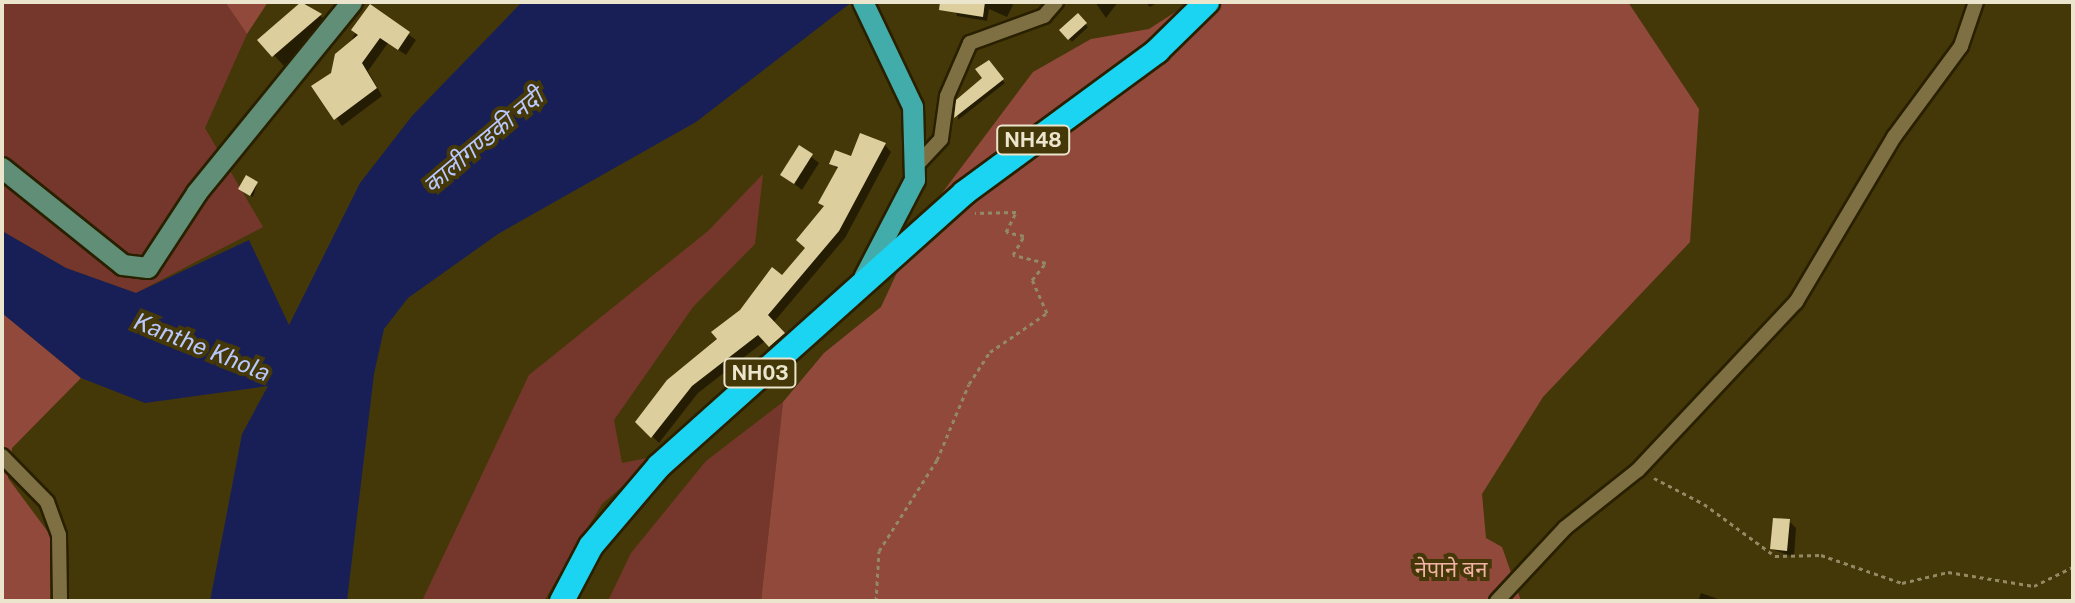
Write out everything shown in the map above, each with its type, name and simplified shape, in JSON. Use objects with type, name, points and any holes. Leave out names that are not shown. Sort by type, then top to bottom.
[{"type":"highway","name":"NH48","points":[[862,282],[964,193],[1157,51],[1207,2]]},
{"type":"highway","name":"NH03","points":[[562,601],[576,567],[650,476],[862,282]]},
{"type":"main road","points":[[2,168],[123,265],[148,268],[197,193],[352,2]]},
{"type":"main road","name":"NH03","points":[[862,282],[915,167],[913,107],[887,43],[863,2]]},
{"type":"street","points":[[915,167],[941,139],[947,96],[970,43],[1044,16],[1056,2]]},
{"type":"street","points":[[1497,601],[1565,528],[1638,470],[1796,302],[1894,137],[1961,46],[1976,2]]},
{"type":"street","points":[[2,456],[47,502],[59,535],[60,601]]},
{"type":"path","points":[[876,601],[879,551],[937,460],[969,384],[990,352],[1047,313],[1032,280],[1046,263],[1013,255],[1024,236],[1006,232],[1016,212],[978,215],[964,193]]},
{"type":"path","points":[[1638,470],[1704,504],[1775,556],[1821,555],[1902,583],[1948,572],[2034,586],[2073,567]]},
{"type":"shaded area","points":[[2,2],[225,2],[247,34],[205,128],[263,227],[136,293],[66,268],[2,231]]},
{"type":"shaded area","points":[[763,174],[755,244],[693,307],[614,420],[622,463],[657,456],[602,504],[544,601],[422,601],[529,375],[708,231]]},
{"type":"shaded area","points":[[783,402],[761,601],[608,601],[631,553],[706,461]]},
{"type":"green space","points":[[225,2],[268,2],[247,34]]},
{"type":"green space","name":"नेपाने बन","points":[[1191,2],[1628,2],[1699,109],[1690,242],[1543,397],[1482,494],[1486,538],[1502,547],[1521,601],[761,601],[783,402],[824,353],[881,307],[921,221],[1033,72],[1091,39],[1149,29]]},
{"type":"green space","points":[[2,313],[81,378],[12,448],[8,478],[51,536],[50,601],[2,601]]},
{"type":"water","points":[[522,2],[852,2],[696,122],[498,234],[408,298],[384,329],[374,374],[347,601],[210,601],[242,434],[268,386],[145,403],[81,378],[2,313],[2,231],[66,268],[136,293],[249,240],[289,325],[360,183],[412,116]]},
{"type":"building","points":[[301,2],[322,14],[272,57],[257,40]]},
{"type":"building","points":[[940,2],[985,2],[983,17],[939,10]]},
{"type":"building","points":[[370,4],[410,32],[398,50],[380,38],[362,63],[377,88],[334,120],[311,86],[331,73],[335,54],[358,35],[351,30]]},
{"type":"building","points":[[1078,13],[1087,23],[1068,40],[1059,30]]},
{"type":"building","points":[[989,60],[1004,79],[954,118],[956,100],[982,78],[975,69]]},
{"type":"building","points":[[860,133],[886,143],[839,231],[768,315],[785,333],[769,347],[758,335],[692,386],[651,438],[635,422],[667,380],[717,339],[711,332],[740,310],[772,267],[782,275],[805,248],[796,240],[824,206],[818,203],[838,167],[829,164],[835,150],[851,156]]},
{"type":"building","points":[[799,145],[813,154],[794,184],[780,175]]},
{"type":"building","points":[[246,175],[258,182],[250,196],[238,189]]},
{"type":"building","points":[[1773,518],[1790,519],[1787,551],[1770,549]]},
{"type":"water label","name":"कालीगण्डकी नदी","points":[[483,141]]},
{"type":"water label","name":"Kanthe Khola","points":[[202,347]]}]
